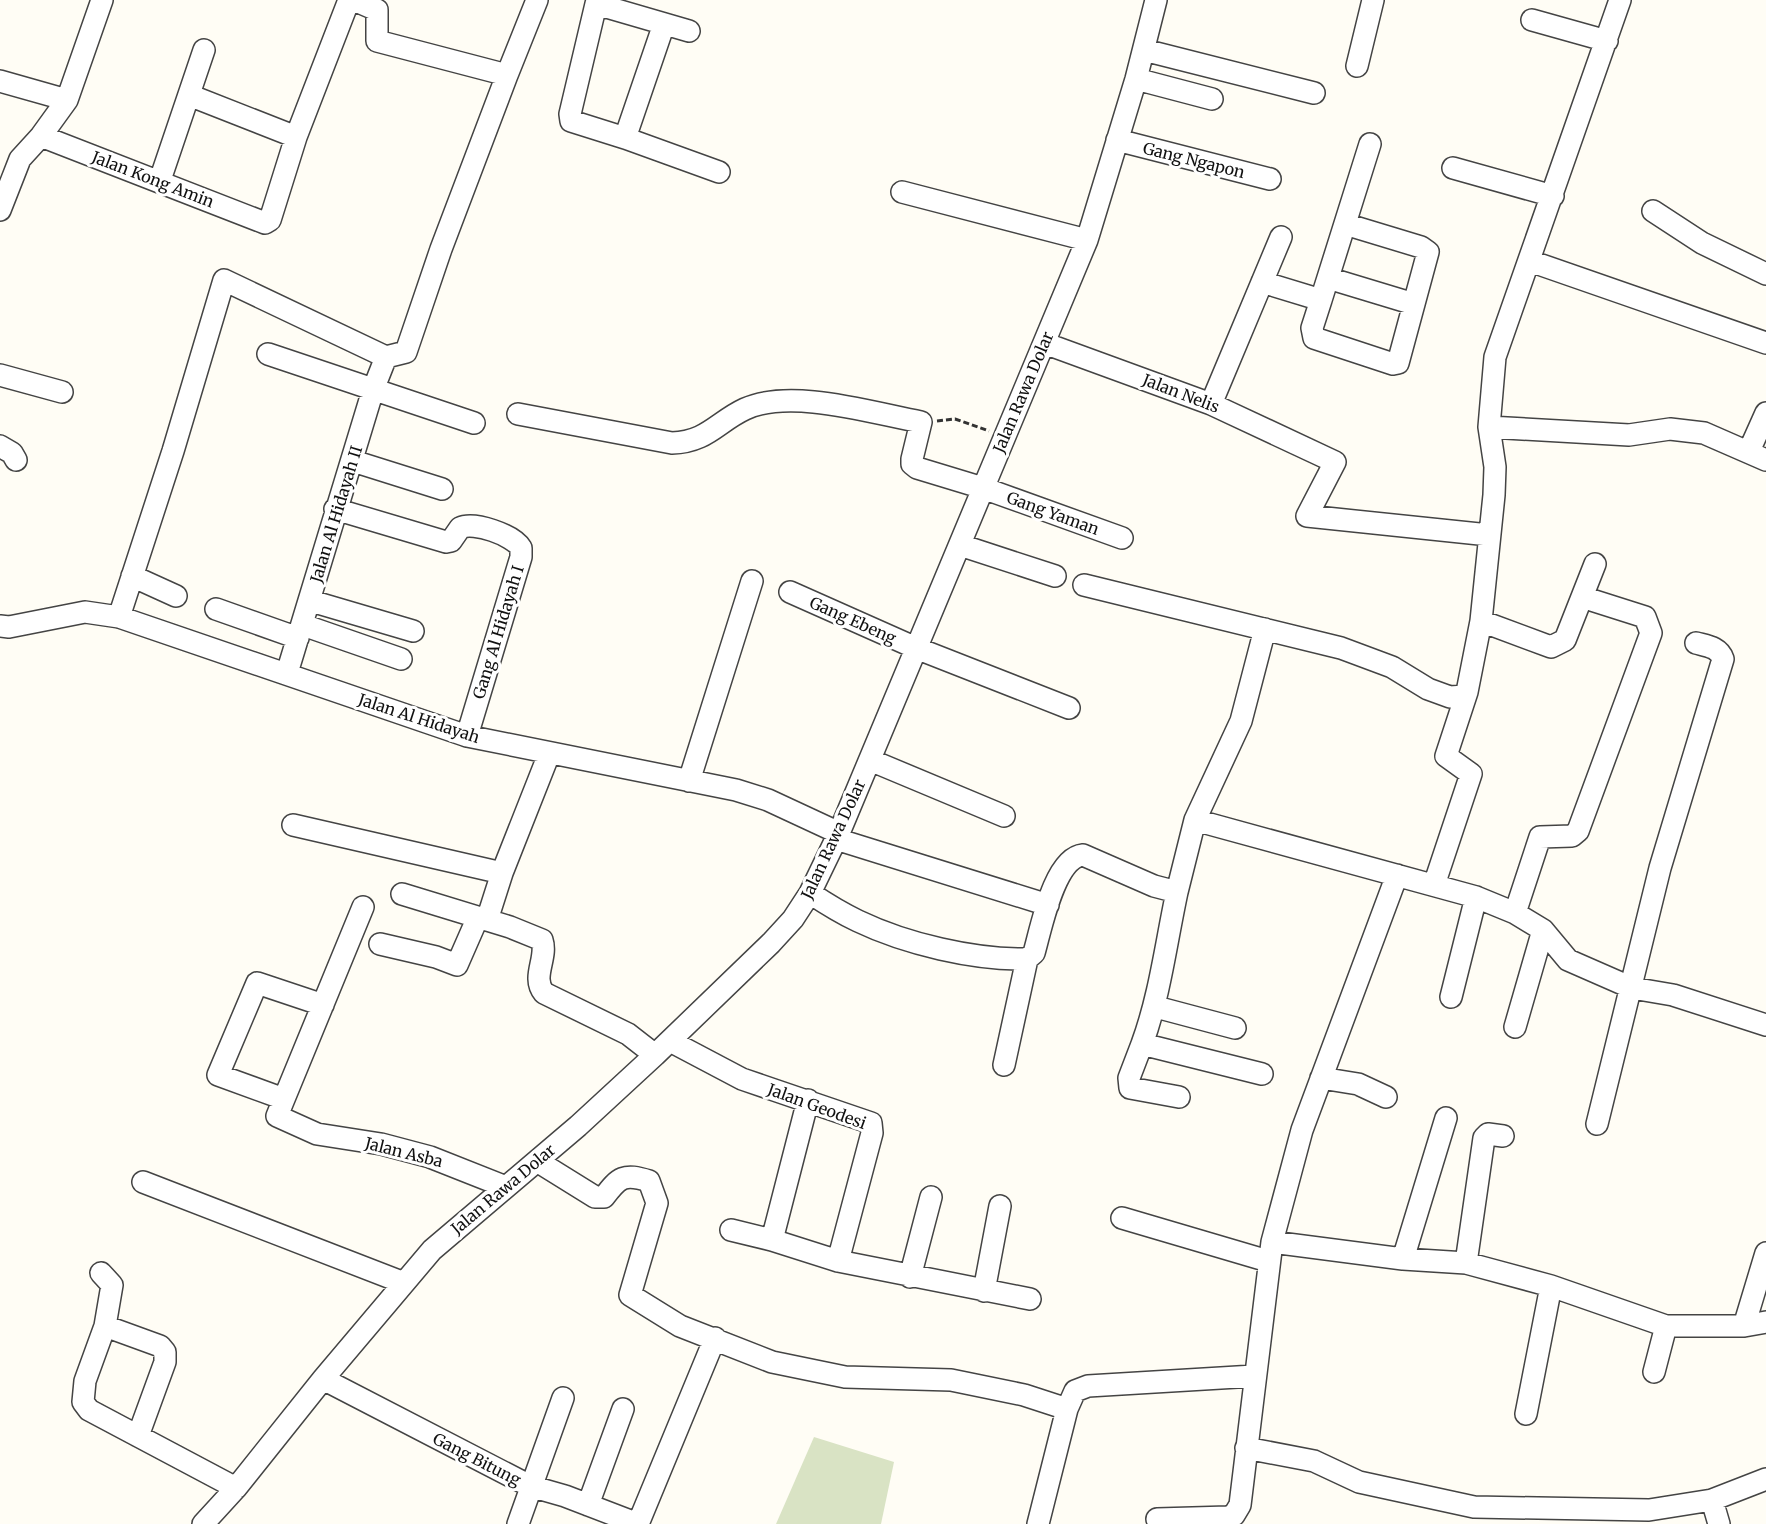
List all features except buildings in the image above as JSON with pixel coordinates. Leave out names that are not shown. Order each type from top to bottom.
[{"type":"street","points":[[0,210],[20,159],[41,136],[67,100],[102,0]]},
{"type":"street","points":[[189,95],[296,136],[349,0]]},
{"type":"street","points":[[354,0],[377,10],[377,41],[507,75]]},
{"type":"street","points":[[119,617],[182,421],[224,280],[386,357],[406,352],[441,249],[537,0]]},
{"type":"street","name":"Jalan Rawa Dolar","points":[[203,1524],[236,1488],[323,1379],[432,1250],[537,1161],[662,1048],[771,943],[793,919],[810,893],[838,836],[1087,240],[1136,79],[1156,0]]},
{"type":"street","points":[[1357,66],[1373,0]]},
{"type":"street","points":[[1434,885],[1471,774],[1446,756],[1465,696],[1481,621],[1495,466],[1489,427],[1495,357],[1620,0]]},
{"type":"street","points":[[689,31],[590,1],[570,114],[571,121],[719,172]]},
{"type":"street","points":[[1532,20],[1607,41]]},
{"type":"street","points":[[625,138],[664,24]]},
{"type":"street","points":[[160,180],[204,50]]},
{"type":"street","points":[[1144,50],[1314,93]]},
{"type":"street","points":[[1136,79],[1212,99]]},
{"type":"street","points":[[0,81],[67,100]]},
{"type":"street","name":"Jalan Kong Amin","points":[[41,136],[160,180],[265,223],[270,220],[296,136]]},
{"type":"street","name":"Gang Ngapon","points":[[1118,141],[1270,179]]},
{"type":"street","points":[[1345,224],[1421,247],[1428,252],[1398,363],[1393,364],[1314,338],[1312,328],[1370,144]]},
{"type":"street","points":[[1453,168],[1553,196]]},
{"type":"street","points":[[902,192],[1087,240]]},
{"type":"street","points":[[1653,211],[1702,243],[1766,274]]},
{"type":"street","points":[[1211,404],[1281,237]]},
{"type":"street","points":[[1530,261],[1766,343]]},
{"type":"street","points":[[1328,278],[1414,304]]},
{"type":"street","points":[[1262,282],[1322,300]]},
{"type":"street","name":"Jalan Nelis","points":[[1044,343],[1211,404],[1335,462],[1307,516],[1489,535]]},
{"type":"street","points":[[268,354],[474,423]]},
{"type":"street","name":"Jalan Al Hidayah II","points":[[287,673],[311,601],[335,509],[373,390],[386,357]]},
{"type":"street","points":[[0,375],[62,392]]},
{"type":"street","points":[[518,414],[672,442],[688,442],[703,437],[746,409],[799,399],[921,422]]},
{"type":"street","points":[[1489,427],[1629,435],[1670,429],[1704,433],[1758,455],[1766,413]]},
{"type":"street","name":"Gang Yaman","points":[[921,422],[912,464],[1122,538]]},
{"type":"street","points":[[0,446],[12,453],[16,460]]},
{"type":"street","points":[[352,461],[442,489]]},
{"type":"street","name":"Gang Al Hidayah I","points":[[335,509],[441,541],[451,541],[460,528],[468,525],[511,538],[521,548],[521,557],[467,736]]},
{"type":"street","points":[[960,545],[1055,576]]},
{"type":"street","points":[[1481,621],[1547,646],[1556,646],[1565,640],[1595,564]]},
{"type":"street","points":[[132,576],[176,596]]},
{"type":"street","points":[[688,781],[752,580]]},
{"type":"street","points":[[1084,585],[1341,648],[1392,667],[1428,690],[1450,697],[1465,696]]},
{"type":"street","name":"Gang Ebeng","points":[[790,592],[916,648],[1069,708]]},
{"type":"street","points":[[1515,913],[1539,837],[1572,836],[1578,831],[1651,633],[1645,617],[1582,597]]},
{"type":"street","points":[[311,601],[413,632]]},
{"type":"street","points":[[216,609],[401,659]]},
{"type":"street","name":"Jalan Al Hidayah","points":[[0,626],[9,627],[85,612],[119,617],[467,736],[688,781],[768,800],[838,836],[1048,905]]},
{"type":"street","points":[[1179,1097],[1130,1088],[1129,1078],[1156,1007],[1162,960],[1195,820],[1241,721],[1265,629]]},
{"type":"street","points":[[1596,1124],[1632,988],[1660,868],[1723,659],[1721,653],[1696,643]]},
{"type":"street","points":[[380,944],[436,957],[457,965],[483,918],[549,754]]},
{"type":"street","points":[[870,760],[1004,816]]},
{"type":"street","points":[[1195,820],[1476,897],[1515,913],[1544,930],[1568,960],[1632,988],[1673,995],[1766,1025]]},
{"type":"street","points":[[293,825],[502,873]]},
{"type":"street","points":[[1004,1065],[1027,959],[1034,952],[1048,905],[1067,862],[1078,855],[1083,855],[1154,886],[1177,892]]},
{"type":"street","points":[[1157,1519],[1234,1515],[1240,1505],[1270,1252],[1302,1130],[1397,875]]},
{"type":"street","points":[[810,893],[858,921],[913,941],[998,960],[1027,959]]},
{"type":"street","points":[[402,894],[483,918]]},
{"type":"street","points":[[1451,997],[1476,897]]},
{"type":"street","points":[[323,1005],[257,983],[218,1075],[284,1100],[323,1005],[363,907]]},
{"type":"street","name":"Jalan Geodesi","points":[[483,918],[542,940],[545,949],[538,979],[539,987],[544,993],[662,1048],[873,1125],[838,1261]]},
{"type":"street","points":[[1515,1027],[1544,930]]},
{"type":"street","points":[[1156,1007],[1235,1029]]},
{"type":"street","points":[[1142,1044],[1262,1074]]},
{"type":"street","points":[[1321,1078],[1358,1084],[1386,1096]]},
{"type":"street","name":"Jalan Asba","points":[[284,1100],[277,1116],[301,1126],[302,1129],[317,1134],[381,1144],[430,1157],[506,1186]]},
{"type":"street","points":[[772,1240],[808,1100]]},
{"type":"street","points":[[1403,1259],[1446,1118]]},
{"type":"street","points":[[1466,1263],[1484,1138],[1488,1134],[1503,1136]]},
{"type":"street","points":[[537,1161],[595,1197],[604,1197],[616,1181],[623,1177],[637,1177],[650,1181],[657,1203],[630,1295],[680,1326],[772,1362],[834,1375],[951,1380],[1024,1395],[1067,1409]]},
{"type":"street","points":[[143,1182],[404,1283]]},
{"type":"street","points":[[910,1277],[931,1197]]},
{"type":"street","points":[[984,1291],[1000,1206]]},
{"type":"street","points":[[1122,1218],[1270,1252],[1466,1263],[1551,1287],[1666,1326],[1744,1326],[1766,1322]]},
{"type":"street","points":[[731,1230],[772,1240],[838,1261],[1030,1299]]},
{"type":"street","points":[[1744,1326],[1766,1253]]},
{"type":"street","points":[[101,1272],[112,1285],[105,1326],[85,1382],[83,1402],[89,1410],[236,1488]]},
{"type":"street","points":[[1526,1414],[1551,1287]]},
{"type":"street","points":[[105,1326],[160,1346],[165,1352],[165,1362],[138,1436]]},
{"type":"street","points":[[1654,1372],[1666,1326]]},
{"type":"street","points":[[638,1524],[715,1338]]},
{"type":"street","points":[[1038,1524],[1067,1409],[1075,1391],[1088,1386],[1254,1376]]},
{"type":"street","name":"Gang Bitung","points":[[323,1379],[530,1486],[638,1524]]},
{"type":"street","points":[[518,1524],[563,1398]]},
{"type":"street","points":[[588,1505],[622,1409]]},
{"type":"street","points":[[1246,1448],[1314,1461],[1359,1482],[1473,1515],[1648,1510],[1712,1500],[1766,1479]]},
{"type":"street","points":[[1712,1500],[1719,1524]]},
{"type":"path","points":[[921,422],[955,419],[994,432]]},
{"type":"green space","points":[[814,1437],[894,1462],[881,1524],[776,1524]]}]
